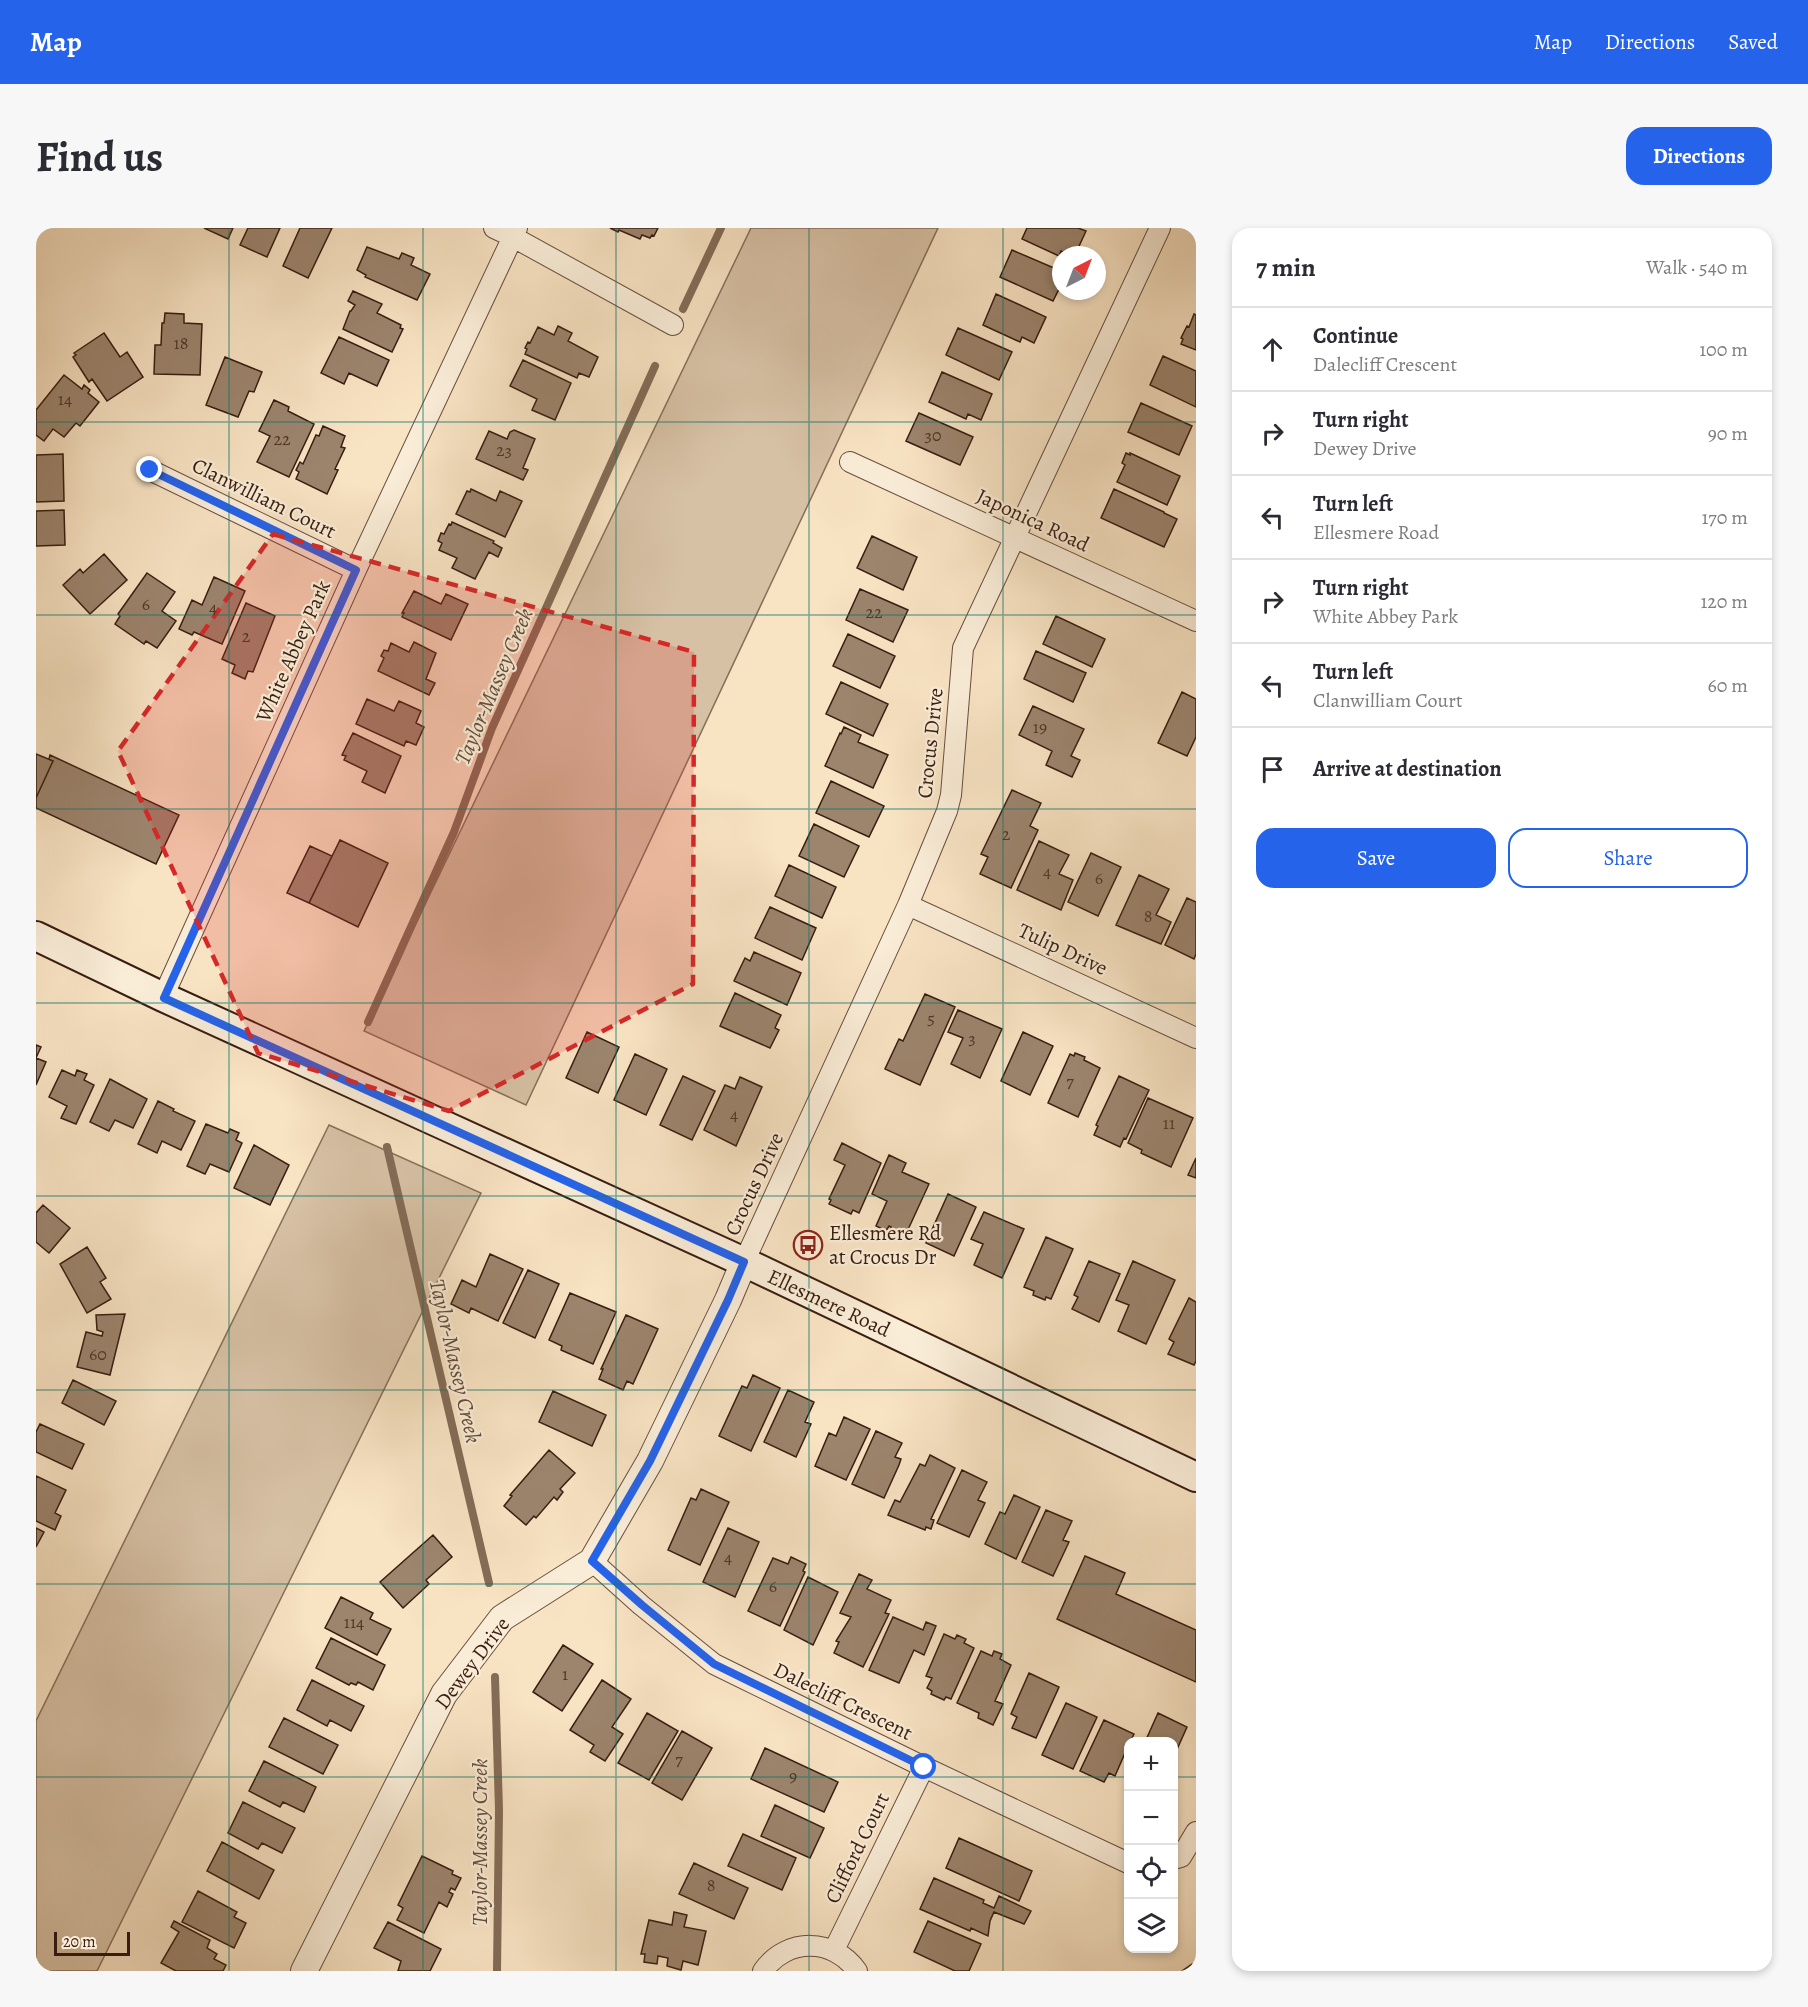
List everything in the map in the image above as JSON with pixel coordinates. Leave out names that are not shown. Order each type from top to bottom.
[{"type":"main road","name":"Ellesmere Road","points":[[36,936],[164,998],[744,1262],[1196,1477]]},
{"type":"street","points":[[495,228],[515,232],[673,325]]},
{"type":"street","name":"Crocus Drive","points":[[744,1262],[908,905],[947,811],[951,795],[963,648],[1160,228]]},
{"type":"street","name":"White Abbey Park","points":[[164,998],[356,570],[515,232]]},
{"type":"street","name":"Japonica Road","points":[[850,462],[1196,621]]},
{"type":"street","name":"Clanwilliam Court","points":[[150,470],[356,570]]},
{"type":"street","name":"Tulip Drive","points":[[908,905],[1196,1038]]},
{"type":"street","name":"Dewey Drive","points":[[304,1971],[444,1694],[502,1618],[592,1561],[650,1461],[744,1262]]},
{"type":"street","name":"Dalecliff Crescent","points":[[592,1561],[714,1664],[924,1767],[1124,1861]]},
{"type":"street","name":"Clifford Court","points":[[834,1950],[924,1767]]},
{"type":"street","points":[[1178,1858],[1181,1857],[1196,1832]]},
{"type":"street","points":[[763,1971],[783,1952],[800,1946],[817,1946],[834,1950],[850,1961],[857,1971]]},
{"type":"highlighted area","points":[[273,534],[694,652],[693,984],[449,1111],[258,1053],[118,751]]},
{"type":"shaded area","points":[[751,228],[938,228],[526,1105],[364,1031]]},
{"type":"shaded area","points":[[329,1125],[481,1193],[97,1971],[36,1971],[36,1721]]},
{"type":"building","points":[[204,228],[233,228],[228,239]]},
{"type":"building","points":[[248,228],[280,228],[267,257],[240,245]]},
{"type":"building","points":[[300,228],[332,228],[308,278],[283,266]]},
{"type":"building","points":[[610,228],[658,228],[654,236],[650,238],[642,235],[640,239]]},
{"type":"building","points":[[1027,228],[1078,228],[1086,231],[1079,246],[1052,246],[1052,253],[1022,239]]},
{"type":"building","points":[[367,247],[399,259],[402,253],[414,258],[411,265],[430,274],[417,300],[365,277],[366,275],[357,270]]},
{"type":"building","points":[[1012,250],[1052,267],[1054,300],[1053,301],[1000,277]]},
{"type":"building","points":[[353,291],[382,304],[377,313],[401,325],[400,328],[403,329],[392,352],[343,329],[355,305],[348,301]]},
{"type":"building","points":[[996,294],[1046,317],[1034,343],[1022,337],[1020,342],[983,325]]},
{"type":"building","points":[[165,313],[184,314],[184,323],[202,324],[200,375],[154,374],[155,345],[161,345]]},
{"type":"building","points":[[1194,314],[1196,315],[1196,350],[1181,344],[1183,339],[1181,338]]},
{"type":"building","points":[[558,326],[572,333],[568,341],[598,357],[589,377],[579,373],[577,378],[525,354],[527,349],[525,348],[538,327],[554,335]]},
{"type":"building","points":[[958,328],[1012,352],[999,380],[946,355]]},
{"type":"building","points":[[104,333],[120,357],[127,352],[143,377],[107,401],[92,379],[89,382],[73,357],[76,355],[74,353]]},
{"type":"building","points":[[339,337],[389,360],[377,386],[349,373],[344,384],[321,373]]},
{"type":"building","points":[[1163,356],[1196,371],[1196,407],[1150,385]]},
{"type":"building","points":[[225,357],[262,372],[254,392],[249,391],[238,417],[206,405]]},
{"type":"building","points":[[523,360],[571,383],[555,420],[532,410],[537,399],[510,386]]},
{"type":"building","points":[[942,372],[992,394],[981,420],[968,414],[966,419],[929,402]]},
{"type":"building","points":[[64,375],[82,389],[84,385],[90,390],[88,393],[99,402],[80,426],[76,423],[64,437],[53,429],[44,441],[36,435],[36,410]]},
{"type":"building","points":[[274,400],[289,407],[288,411],[314,424],[289,477],[257,462],[270,436],[259,431]]},
{"type":"building","points":[[1141,403],[1192,426],[1179,455],[1128,432]]},
{"type":"building","points":[[919,413],[973,437],[960,465],[906,441]]},
{"type":"building","points":[[323,426],[345,436],[341,447],[345,448],[327,494],[296,479],[299,472],[296,470],[300,462],[303,464],[316,435],[319,436]]},
{"type":"building","points":[[514,430],[535,439],[523,468],[528,470],[523,480],[476,459],[489,431],[507,439],[510,432]]},
{"type":"building","points":[[1126,453],[1180,476],[1167,505],[1117,482],[1125,465],[1122,463]]},
{"type":"building","points":[[63,454],[64,501],[36,502],[36,455]]},
{"type":"building","points":[[471,489],[496,501],[500,491],[522,501],[505,537],[456,514],[467,491],[470,492]]},
{"type":"building","points":[[1114,489],[1177,519],[1164,547],[1101,518]]},
{"type":"building","points":[[64,510],[65,545],[36,546],[36,511]]},
{"type":"building","points":[[452,522],[494,541],[493,543],[502,548],[498,557],[489,552],[475,579],[452,568],[457,558],[439,550],[442,543],[438,541],[441,533],[444,534]]},
{"type":"building","points":[[872,536],[917,557],[903,590],[857,568]]},
{"type":"building","points":[[104,554],[127,580],[90,614],[63,585],[80,569],[83,573]]},
{"type":"building","points":[[147,573],[175,592],[162,611],[176,621],[157,648],[146,641],[144,644],[115,624],[120,616],[118,614]]},
{"type":"building","points":[[214,577],[245,591],[222,644],[194,632],[192,635],[179,629],[192,600],[202,605]]},
{"type":"building","points":[[860,589],[908,610],[893,642],[846,620]]},
{"type":"building","points":[[414,591],[441,604],[446,594],[468,604],[451,640],[402,617]]},
{"type":"building","points":[[246,603],[275,616],[253,672],[248,671],[245,679],[232,673],[235,665],[222,659]]},
{"type":"building","points":[[1056,616],[1105,639],[1092,667],[1043,644]]},
{"type":"building","points":[[848,634],[895,656],[880,688],[833,666]]},
{"type":"building","points":[[414,642],[436,653],[426,679],[435,683],[429,695],[378,671],[384,658],[381,656],[384,650],[388,651],[391,643],[409,652]]},
{"type":"building","points":[[1036,651],[1086,673],[1073,702],[1024,679]]},
{"type":"building","points":[[841,682],[888,704],[873,736],[826,714]]},
{"type":"building","points":[[1182,692],[1196,699],[1196,737],[1187,756],[1158,743]]},
{"type":"building","points":[[367,699],[394,711],[399,701],[421,711],[416,723],[424,727],[416,745],[406,741],[404,746],[356,724]]},
{"type":"building","points":[[1033,706],[1084,729],[1071,756],[1080,760],[1072,777],[1046,765],[1052,751],[1019,735]]},
{"type":"building","points":[[844,727],[861,735],[858,742],[888,755],[873,788],[825,766]]},
{"type":"building","points":[[353,733],[401,756],[385,793],[362,782],[367,771],[344,760],[346,756],[342,755]]},
{"type":"building","points":[[36,754],[53,761],[36,798]]},
{"type":"building","points":[[50,755],[179,815],[156,864],[36,808],[36,798],[53,761],[49,759]]},
{"type":"building","points":[[831,781],[884,806],[869,837],[816,813]]},
{"type":"building","points":[[1012,790],[1041,803],[1030,826],[1038,830],[1011,888],[980,874],[988,857],[981,854]]},
{"type":"building","points":[[814,824],[859,846],[844,877],[799,856]]},
{"type":"building","points":[[340,840],[388,863],[358,927],[309,903]]},
{"type":"building","points":[[1039,841],[1069,855],[1059,874],[1073,880],[1061,910],[1017,890]]},
{"type":"building","points":[[310,846],[332,856],[309,903],[287,893]]},
{"type":"building","points":[[1091,853],[1121,867],[1098,916],[1068,902]]},
{"type":"building","points":[[789,865],[836,887],[822,918],[775,896]]},
{"type":"building","points":[[1139,875],[1169,889],[1156,915],[1171,922],[1161,944],[1116,925]]},
{"type":"building","points":[[1187,898],[1196,902],[1196,954],[1194,959],[1165,945]]},
{"type":"building","points":[[770,907],[816,928],[802,960],[755,938]]},
{"type":"building","points":[[754,952],[801,973],[787,1005],[734,981],[745,958],[750,961]]},
{"type":"building","points":[[735,993],[781,1015],[775,1028],[779,1030],[770,1048],[720,1026]]},
{"type":"building","points":[[925,994],[955,1007],[920,1085],[885,1069],[899,1039],[903,1041]]},
{"type":"building","points":[[958,1010],[1002,1029],[980,1078],[951,1064],[963,1038],[948,1032]]},
{"type":"building","points":[[587,1032],[619,1047],[598,1093],[566,1078]]},
{"type":"building","points":[[1023,1032],[1053,1046],[1030,1095],[1001,1081]]},
{"type":"building","points":[[36,1045],[41,1047],[36,1058]]},
{"type":"building","points":[[1075,1053],[1100,1068],[1078,1117],[1048,1103],[1070,1054],[1074,1056]]},
{"type":"building","points":[[635,1054],[667,1069],[646,1115],[614,1100]]},
{"type":"building","points":[[36,1058],[46,1062],[36,1085]]},
{"type":"building","points":[[62,1070],[75,1076],[77,1070],[87,1074],[84,1080],[94,1085],[76,1124],[61,1118],[67,1106],[49,1097]]},
{"type":"building","points":[[683,1076],[715,1091],[692,1140],[660,1125]]},
{"type":"building","points":[[1119,1076],[1149,1090],[1120,1147],[1094,1135],[1098,1126],[1096,1125]]},
{"type":"building","points":[[740,1077],[762,1087],[736,1146],[704,1130],[725,1085],[735,1089]]},
{"type":"building","points":[[110,1079],[147,1099],[133,1128],[115,1120],[109,1131],[90,1122]]},
{"type":"building","points":[[1148,1098],[1193,1118],[1171,1167],[1141,1153],[1142,1150],[1128,1143]]},
{"type":"building","points":[[158,1101],[195,1121],[181,1150],[162,1141],[157,1153],[138,1144]]},
{"type":"building","points":[[206,1124],[228,1133],[230,1129],[239,1133],[236,1140],[242,1143],[229,1172],[210,1164],[205,1174],[187,1166]]},
{"type":"building","points":[[842,1143],[881,1163],[859,1213],[853,1210],[851,1214],[829,1204],[831,1200],[829,1199],[845,1165],[834,1160]]},
{"type":"building","points":[[254,1145],[289,1165],[270,1205],[234,1188]]},
{"type":"building","points":[[889,1155],[906,1163],[902,1172],[929,1184],[906,1234],[890,1230],[889,1226],[886,1231],[876,1226],[887,1201],[872,1194]]},
{"type":"building","points":[[1196,1158],[1196,1178],[1188,1175]]},
{"type":"building","points":[[948,1194],[976,1207],[954,1256],[926,1243]]},
{"type":"building","points":[[43,1205],[70,1228],[49,1253],[36,1242],[36,1213]]},
{"type":"building","points":[[984,1212],[1024,1229],[1002,1278],[974,1265],[983,1244],[971,1239]]},
{"type":"building","points":[[1046,1237],[1073,1249],[1051,1299],[1046,1297],[1045,1300],[1033,1295],[1034,1291],[1024,1287]]},
{"type":"building","points":[[87,1247],[106,1278],[100,1282],[111,1299],[87,1313],[60,1264]]},
{"type":"building","points":[[490,1254],[523,1269],[498,1321],[471,1308],[469,1313],[451,1304],[462,1280],[476,1287]]},
{"type":"building","points":[[1089,1261],[1120,1274],[1099,1322],[1072,1309],[1078,1297],[1074,1295]]},
{"type":"building","points":[[1133,1261],[1175,1280],[1146,1344],[1118,1331],[1129,1305],[1116,1300]]},
{"type":"building","points":[[528,1270],[559,1284],[535,1338],[503,1323]]},
{"type":"building","points":[[570,1293],[616,1312],[593,1364],[561,1350],[562,1346],[549,1340]]},
{"type":"building","points":[[1189,1298],[1196,1302],[1196,1361],[1194,1365],[1168,1354],[1174,1342],[1169,1339]]},
{"type":"building","points":[[125,1314],[110,1375],[77,1367],[86,1332],[102,1336],[103,1332],[97,1330],[96,1315]]},
{"type":"building","points":[[626,1315],[658,1329],[633,1384],[627,1381],[623,1390],[599,1379],[603,1369],[601,1369]]},
{"type":"building","points":[[753,1375],[780,1388],[751,1451],[719,1436],[742,1386],[747,1388]]},
{"type":"building","points":[[73,1380],[116,1401],[104,1425],[62,1403]]},
{"type":"building","points":[[788,1390],[814,1402],[805,1422],[811,1424],[796,1457],[764,1442]]},
{"type":"building","points":[[553,1391],[606,1415],[592,1446],[539,1422]]},
{"type":"building","points":[[844,1417],[870,1429],[846,1480],[815,1466],[829,1433],[836,1436]]},
{"type":"building","points":[[40,1424],[84,1444],[72,1469],[36,1452],[36,1432]]},
{"type":"building","points":[[876,1431],[902,1443],[895,1457],[901,1459],[884,1498],[852,1484]]},
{"type":"building","points":[[549,1450],[575,1473],[560,1489],[563,1492],[557,1500],[554,1497],[536,1518],[534,1516],[526,1525],[504,1506],[512,1496],[510,1495]]},
{"type":"building","points":[[930,1455],[955,1468],[931,1519],[934,1520],[931,1529],[926,1527],[925,1530],[888,1515],[895,1500],[900,1502],[920,1464],[925,1466]]},
{"type":"building","points":[[962,1470],[987,1482],[978,1500],[985,1503],[969,1537],[937,1523]]},
{"type":"building","points":[[36,1476],[66,1490],[55,1513],[61,1516],[55,1530],[36,1521]]},
{"type":"building","points":[[701,1489],[729,1502],[700,1565],[668,1550],[691,1498],[696,1500]]},
{"type":"building","points":[[1014,1495],[1040,1507],[1016,1559],[985,1544],[1000,1512],[1005,1514]]},
{"type":"building","points":[[1046,1510],[1072,1521],[1063,1540],[1069,1542],[1053,1576],[1022,1562]]},
{"type":"building","points":[[36,1528],[44,1532],[36,1547]]},
{"type":"building","points":[[728,1528],[759,1542],[735,1597],[703,1582]]},
{"type":"building","points":[[433,1535],[452,1557],[426,1580],[429,1584],[403,1608],[380,1582]]},
{"type":"building","points":[[1085,1556],[1125,1573],[1116,1594],[1196,1630],[1196,1682],[1057,1619]]},
{"type":"building","points":[[791,1557],[806,1564],[803,1571],[805,1572],[780,1626],[748,1611],[773,1558],[788,1564]]},
{"type":"building","points":[[859,1574],[872,1580],[867,1589],[891,1600],[885,1613],[889,1614],[863,1667],[834,1653],[839,1642],[836,1641],[851,1617],[840,1613]]},
{"type":"building","points":[[808,1577],[838,1592],[813,1645],[784,1630]]},
{"type":"building","points":[[341,1597],[373,1613],[370,1619],[391,1629],[377,1655],[325,1628]]},
{"type":"building","points":[[893,1617],[923,1630],[926,1622],[936,1626],[924,1655],[914,1650],[899,1683],[869,1670]]},
{"type":"building","points":[[944,1634],[955,1639],[957,1635],[966,1639],[964,1643],[974,1648],[951,1699],[946,1697],[944,1700],[931,1694],[932,1691],[927,1688],[932,1678],[926,1676]]},
{"type":"building","points":[[331,1638],[385,1665],[373,1690],[358,1682],[356,1685],[351,1683],[349,1685],[316,1668]]},
{"type":"building","points":[[563,1645],[593,1664],[562,1711],[533,1692]]},
{"type":"building","points":[[981,1651],[992,1656],[994,1651],[1002,1654],[1000,1659],[1011,1665],[995,1701],[1003,1704],[993,1725],[978,1718],[979,1713],[957,1703]]},
{"type":"building","points":[[1029,1673],[1059,1687],[1036,1738],[1012,1728],[1017,1717],[1011,1714]]},
{"type":"building","points":[[312,1680],[364,1706],[351,1731],[330,1720],[327,1726],[297,1710]]},
{"type":"building","points":[[602,1680],[631,1699],[612,1727],[623,1734],[605,1761],[590,1752],[594,1745],[570,1730]]},
{"type":"building","points":[[1066,1703],[1097,1717],[1073,1769],[1042,1755]]},
{"type":"building","points":[[647,1713],[678,1731],[649,1780],[618,1763]]},
{"type":"building","points":[[1158,1713],[1187,1727],[1178,1747],[1178,1737],[1147,1737]]},
{"type":"building","points":[[284,1718],[338,1745],[323,1774],[269,1747]]},
{"type":"building","points":[[1104,1720],[1134,1734],[1132,1737],[1124,1737],[1124,1755],[1115,1776],[1109,1773],[1104,1782],[1080,1771]]},
{"type":"building","points":[[682,1731],[712,1748],[682,1800],[652,1783]]},
{"type":"building","points":[[765,1748],[838,1782],[824,1812],[751,1779]]},
{"type":"building","points":[[264,1761],[316,1787],[304,1812],[283,1802],[280,1807],[249,1791]]},
{"type":"building","points":[[243,1802],[295,1828],[282,1853],[262,1843],[258,1849],[228,1833]]},
{"type":"building","points":[[775,1805],[824,1828],[810,1858],[761,1836]]},
{"type":"building","points":[[743,1834],[796,1858],[782,1890],[728,1866]]},
{"type":"building","points":[[959,1838],[1032,1871],[1019,1901],[946,1868]]},
{"type":"building","points":[[222,1842],[274,1870],[259,1899],[207,1871]]},
{"type":"building","points":[[422,1856],[453,1871],[452,1874],[461,1878],[455,1890],[451,1888],[449,1892],[453,1894],[447,1907],[439,1902],[424,1933],[397,1920],[403,1908],[398,1905]]},
{"type":"building","points":[[694,1863],[748,1888],[734,1919],[679,1894]]},
{"type":"building","points":[[934,1878],[984,1900],[983,1903],[994,1908],[999,1896],[1031,1911],[1024,1924],[994,1912],[988,1936],[971,1928],[970,1931],[920,1909]]},
{"type":"building","points":[[198,1891],[237,1912],[234,1917],[246,1923],[234,1948],[182,1922]]},
{"type":"building","points":[[674,1912],[687,1915],[684,1927],[706,1931],[698,1965],[683,1961],[681,1970],[667,1966],[668,1958],[658,1956],[657,1964],[644,1962],[645,1954],[641,1954],[649,1920],[672,1925]]},
{"type":"building","points":[[174,1921],[210,1940],[207,1948],[217,1954],[214,1959],[226,1965],[223,1971],[176,1971],[161,1963],[179,1932],[171,1927]]},
{"type":"building","points":[[928,1921],[981,1944],[969,1971],[955,1971],[914,1952]]},
{"type":"building","points":[[388,1922],[441,1949],[430,1971],[398,1971],[401,1961],[374,1948]]},
{"type":"building","points":[[1192,1964],[1196,1971],[1182,1971]]},
{"type":"waterway","name":"Taylor-Massey Creek","points":[[683,309],[721,228]]},
{"type":"waterway","name":"Taylor-Massey Creek","points":[[368,1022],[454,832],[492,728],[655,366]]},
{"type":"waterway","name":"Taylor-Massey Creek","points":[[387,1147],[489,1583]]},
{"type":"waterway","name":"Taylor-Massey Creek","points":[[495,1677],[499,1810],[497,1971]]},
{"type":"place","name":"Ellesmere Rd at Crocus Dr","points":[[808,1245]]},
{"type":"route","points":[[150,470],[356,570],[164,998],[744,1262],[650,1461],[592,1561],[714,1664],[924,1767]]}]
